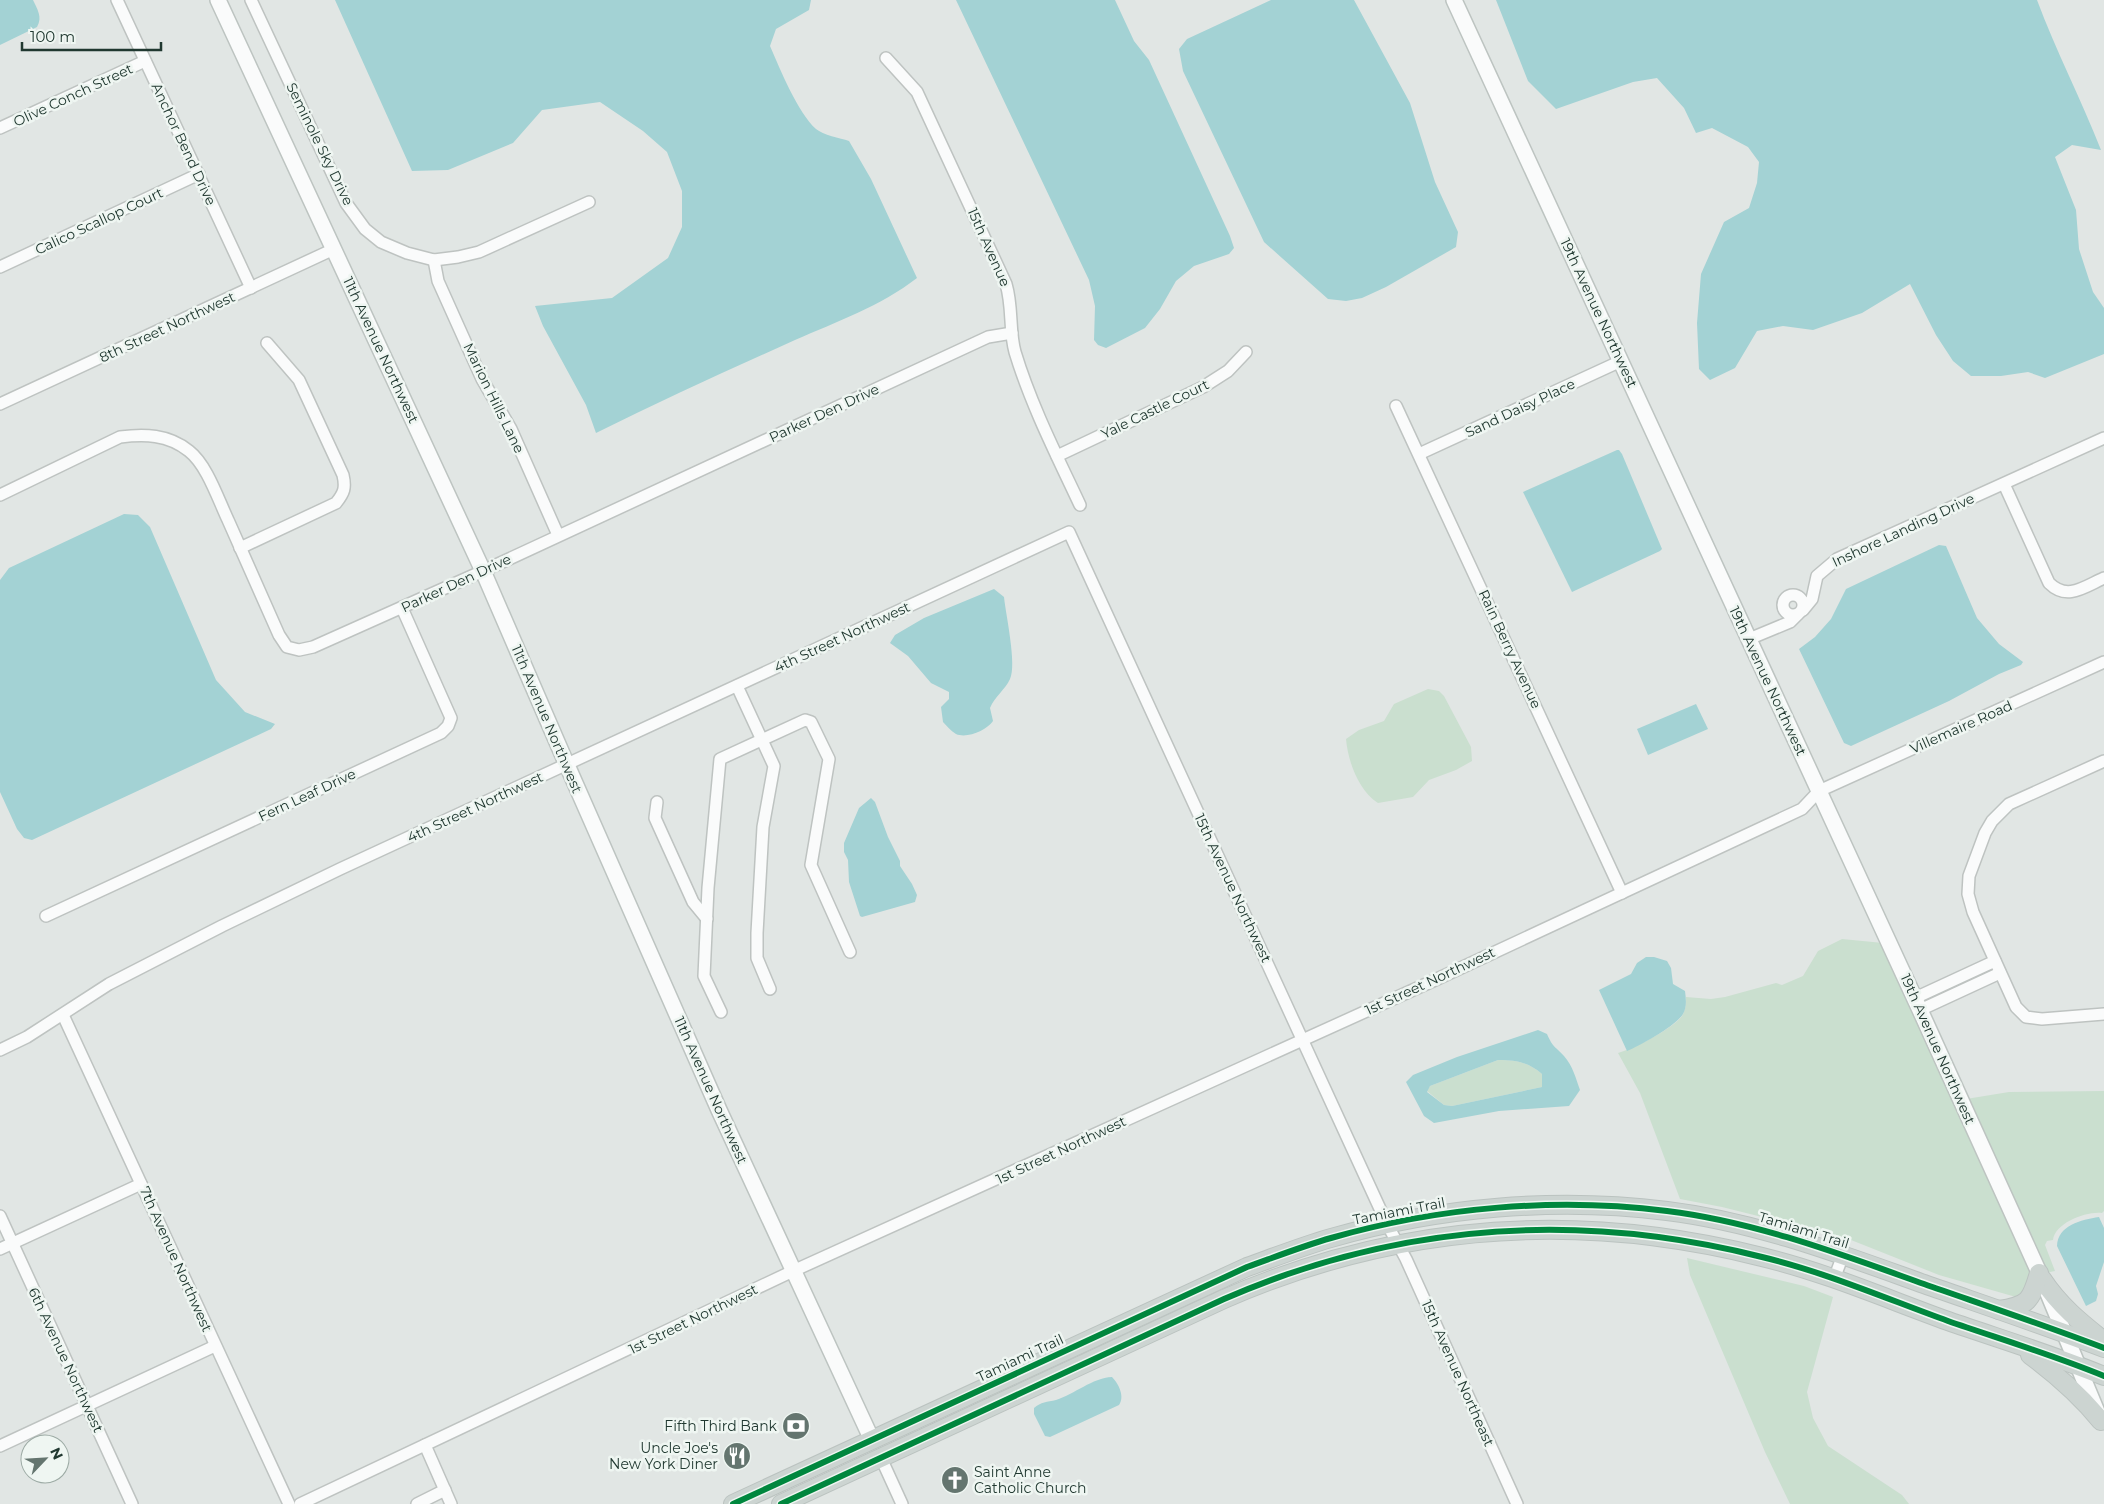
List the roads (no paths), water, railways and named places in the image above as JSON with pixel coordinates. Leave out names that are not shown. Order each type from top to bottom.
[{"type":"main road","name":"Tamiami Trail","points":[[734,1504],[1247,1267],[1332,1237],[1387,1224],[1467,1211],[1512,1206],[1571,1205],[1621,1207],[1676,1212],[1752,1227],[1843,1255],[2104,1348]]},
{"type":"main road","points":[[781,1504],[1189,1315],[1271,1279],[1312,1265],[1397,1244],[1463,1233],[1543,1229],[1620,1232],[1688,1240],[1765,1257],[1834,1279],[2104,1376]]},
{"type":"main road","points":[[1998,1310],[2015,1308],[2024,1304],[2030,1299],[2041,1276]]},
{"type":"main road","points":[[2041,1276],[2055,1298],[2072,1315],[2104,1341]]},
{"type":"main road","points":[[1182,1296],[1189,1315]]},
{"type":"main road","points":[[2020,1347],[2063,1379],[2082,1398],[2102,1425]]},
{"type":"main road","points":[[1070,1348],[1079,1366]]},
{"type":"main road","points":[[881,1458],[881,1453],[888,1443],[911,1432],[918,1419]]},
{"type":"main road","points":[[859,1468],[863,1457],[871,1450],[872,1440]]},
{"type":"street","name":"Anchor Bend Drive","points":[[117,0],[251,288]]},
{"type":"street","name":"11th Avenue Northwest","points":[[218,0],[483,571],[719,1110],[872,1440]]},
{"type":"street","name":"Seminole Sky Drive","points":[[251,0],[346,203],[366,229],[381,242],[407,253],[434,260],[458,257],[479,252],[589,202]]},
{"type":"street","name":"19th Avenue Northwest","points":[[1454,0],[2041,1276],[2066,1333],[2102,1425]]},
{"type":"street","name":"15th Avenue","points":[[886,58],[918,92],[1006,284],[1011,301],[1012,332],[1015,350],[1057,456],[1080,505]]},
{"type":"street","name":"Olive Conch Street","points":[[0,128],[145,61]]},
{"type":"street","name":"Calico Scallop Court","points":[[0,267],[199,174]]},
{"type":"street","name":"8th Street Northwest","points":[[0,404],[334,249]]},
{"type":"street","name":"Marion Hills Lane","points":[[434,260],[438,281],[482,379],[510,429],[558,536]]},
{"type":"street","name":"Parker Den Drive","points":[[0,495],[120,438],[140,434],[160,436],[188,450],[199,461],[280,636],[287,646],[299,650],[313,647],[402,608],[988,337],[1012,332]]},
{"type":"street","points":[[240,548],[336,503],[344,494],[343,475],[299,380],[267,343]]},
{"type":"street","name":"Yale Castle Court","points":[[1057,456],[1203,387],[1228,371],[1246,352]]},
{"type":"street","name":"Sand Daisy Place","points":[[1419,454],[1621,362]]},
{"type":"street","name":"Rain Berry Avenue","points":[[1396,406],[1622,893]]},
{"type":"street","name":"Inshore Landing Drive","points":[[1800,612],[1812,599],[1817,576],[1837,559],[2104,438]]},
{"type":"street","points":[[2004,484],[2049,583],[2056,590],[2065,593],[2074,591],[2104,578]]},
{"type":"street","name":"4th Street Northwest","points":[[0,1050],[63,1015],[109,984],[222,926],[340,869],[1068,532]]},
{"type":"street","name":"15th Avenue Northwest","points":[[1068,532],[1397,1244]]},
{"type":"street","points":[[1797,595],[1814,587]]},
{"type":"street","points":[[1748,639],[1790,622],[1800,612],[1802,599],[1797,595],[1791,594],[1785,598],[1784,610],[1778,626]]},
{"type":"street","name":"Fern Leaf Drive","points":[[46,916],[442,733],[448,726],[450,718],[402,608]]},
{"type":"street","points":[[1784,610],[1789,614],[1800,612]]},
{"type":"street","name":"Villemaire Road","points":[[1819,791],[2104,662]]},
{"type":"street","points":[[737,686],[774,766],[762,842],[757,958],[770,989]]},
{"type":"street","points":[[721,1012],[704,976],[720,759],[805,720],[811,722],[829,759],[811,865],[850,952]]},
{"type":"street","points":[[2104,760],[2009,804],[1992,821],[1985,833],[1969,876],[1968,894],[1973,912],[2016,1007],[2026,1017],[2042,1019],[2104,1014]]},
{"type":"street","name":"1st Street Northwest","points":[[300,1504],[793,1271],[1802,809],[1819,791]]},
{"type":"street","points":[[657,802],[655,818],[693,902],[707,919]]},
{"type":"street","points":[[1917,1004],[1950,982],[1995,961]]},
{"type":"street","points":[[1917,1004],[1956,993],[2000,973]]},
{"type":"street","points":[[1950,982],[1956,993]]},
{"type":"street","name":"7th Avenue Northwest","points":[[63,1015],[289,1504]]},
{"type":"street","points":[[0,1249],[141,1184]]},
{"type":"street","name":"6th Avenue Northwest","points":[[0,1216],[132,1504]]},
{"type":"street","name":"15th Avenue Northeast","points":[[1397,1244],[1406,1259],[1517,1504]]},
{"type":"street","points":[[1834,1279],[1843,1255]]},
{"type":"street","points":[[0,1446],[215,1346]]},
{"type":"street","points":[[425,1445],[451,1504]]},
{"type":"street","points":[[881,1458],[902,1504]]},
{"type":"street","points":[[417,1504],[445,1490]]},
{"type":"water","points":[[0,0],[33,0],[39,16],[37,27],[0,45]]},
{"type":"water","points":[[335,0],[811,0],[809,10],[776,29],[770,46],[790,90],[809,122],[823,133],[849,141],[871,179],[917,278],[889,297],[858,313],[720,374],[596,433],[586,405],[543,326],[535,306],[612,298],[668,258],[682,227],[682,191],[667,152],[643,131],[600,102],[542,110],[513,143],[448,170],[412,171]]},
{"type":"water","points":[[956,0],[1115,0],[1134,41],[1149,60],[1230,236],[1234,248],[1229,254],[1194,266],[1176,281],[1160,309],[1145,328],[1106,348],[1098,345],[1094,340],[1095,306],[1089,280]]},
{"type":"water","points":[[1271,0],[1354,0],[1410,103],[1435,182],[1458,232],[1456,247],[1386,287],[1362,298],[1346,301],[1328,299],[1264,242],[1183,71],[1179,49],[1187,39]]},
{"type":"water","points":[[1496,0],[2037,0],[2101,150],[2072,145],[2055,157],[2076,210],[2079,249],[2093,292],[2104,308],[2104,354],[2045,378],[2028,372],[2001,376],[1971,376],[1953,361],[1936,335],[1910,284],[1862,313],[1813,330],[1783,326],[1757,331],[1735,368],[1710,380],[1699,369],[1697,323],[1701,274],[1724,222],[1749,208],[1757,183],[1759,162],[1748,147],[1712,128],[1696,133],[1684,108],[1657,78],[1633,82],[1556,109],[1528,81]]},
{"type":"water","points":[[1617,450],[1622,454],[1662,549],[1572,592],[1523,492]]},
{"type":"water","points":[[124,514],[138,515],[150,527],[216,680],[245,712],[275,724],[271,729],[32,840],[24,838],[17,829],[0,792],[0,580],[9,568]]},
{"type":"water","points":[[1939,545],[1946,546],[1977,618],[1999,644],[2023,662],[2021,665],[1999,674],[1949,701],[1851,746],[1844,743],[1799,649],[1815,637],[1831,619],[1846,589]]},
{"type":"water","points":[[994,589],[1004,597],[1012,652],[1012,672],[1008,683],[990,708],[993,721],[986,728],[976,733],[956,734],[943,722],[941,707],[949,699],[949,692],[931,683],[908,656],[890,643],[895,635],[924,618]]},
{"type":"water","points":[[1696,704],[1708,729],[1648,755],[1637,729]]},
{"type":"water","points":[[871,798],[875,802],[888,837],[900,861],[900,866],[917,895],[915,902],[862,917],[860,916],[849,882],[848,860],[844,852],[844,843],[859,808]]},
{"type":"water","points":[[1646,957],[1667,961],[1671,968],[1673,984],[1685,991],[1685,1009],[1679,1019],[1665,1030],[1627,1051],[1599,990],[1631,974],[1637,963]]},
{"type":"water","points":[[1538,1030],[1547,1034],[1570,1064],[1580,1090],[1569,1106],[1499,1111],[1434,1123],[1424,1116],[1406,1082],[1413,1075],[1457,1057]],"holes":[[[1498,1060],[1522,1062],[1537,1070],[1542,1074],[1542,1087],[1452,1106],[1444,1105],[1427,1092],[1430,1086]]]},
{"type":"water","points":[[2099,1217],[2104,1228],[2104,1262],[2096,1286],[2098,1294],[2096,1301],[2086,1306],[2057,1246],[2058,1239],[2066,1228],[2078,1222]]},
{"type":"water","points":[[1112,1377],[1120,1391],[1121,1402],[1119,1405],[1050,1437],[1045,1436],[1034,1414],[1034,1408],[1042,1403],[1063,1397],[1097,1380]]},
{"type":"place","name":"Fifth Third Bank","points":[[796,1426]]},
{"type":"place","name":"Uncle Joe's New York Diner","points":[[737,1456]]},
{"type":"place","name":"Saint Anne Catholic Church","points":[[955,1480]]}]
